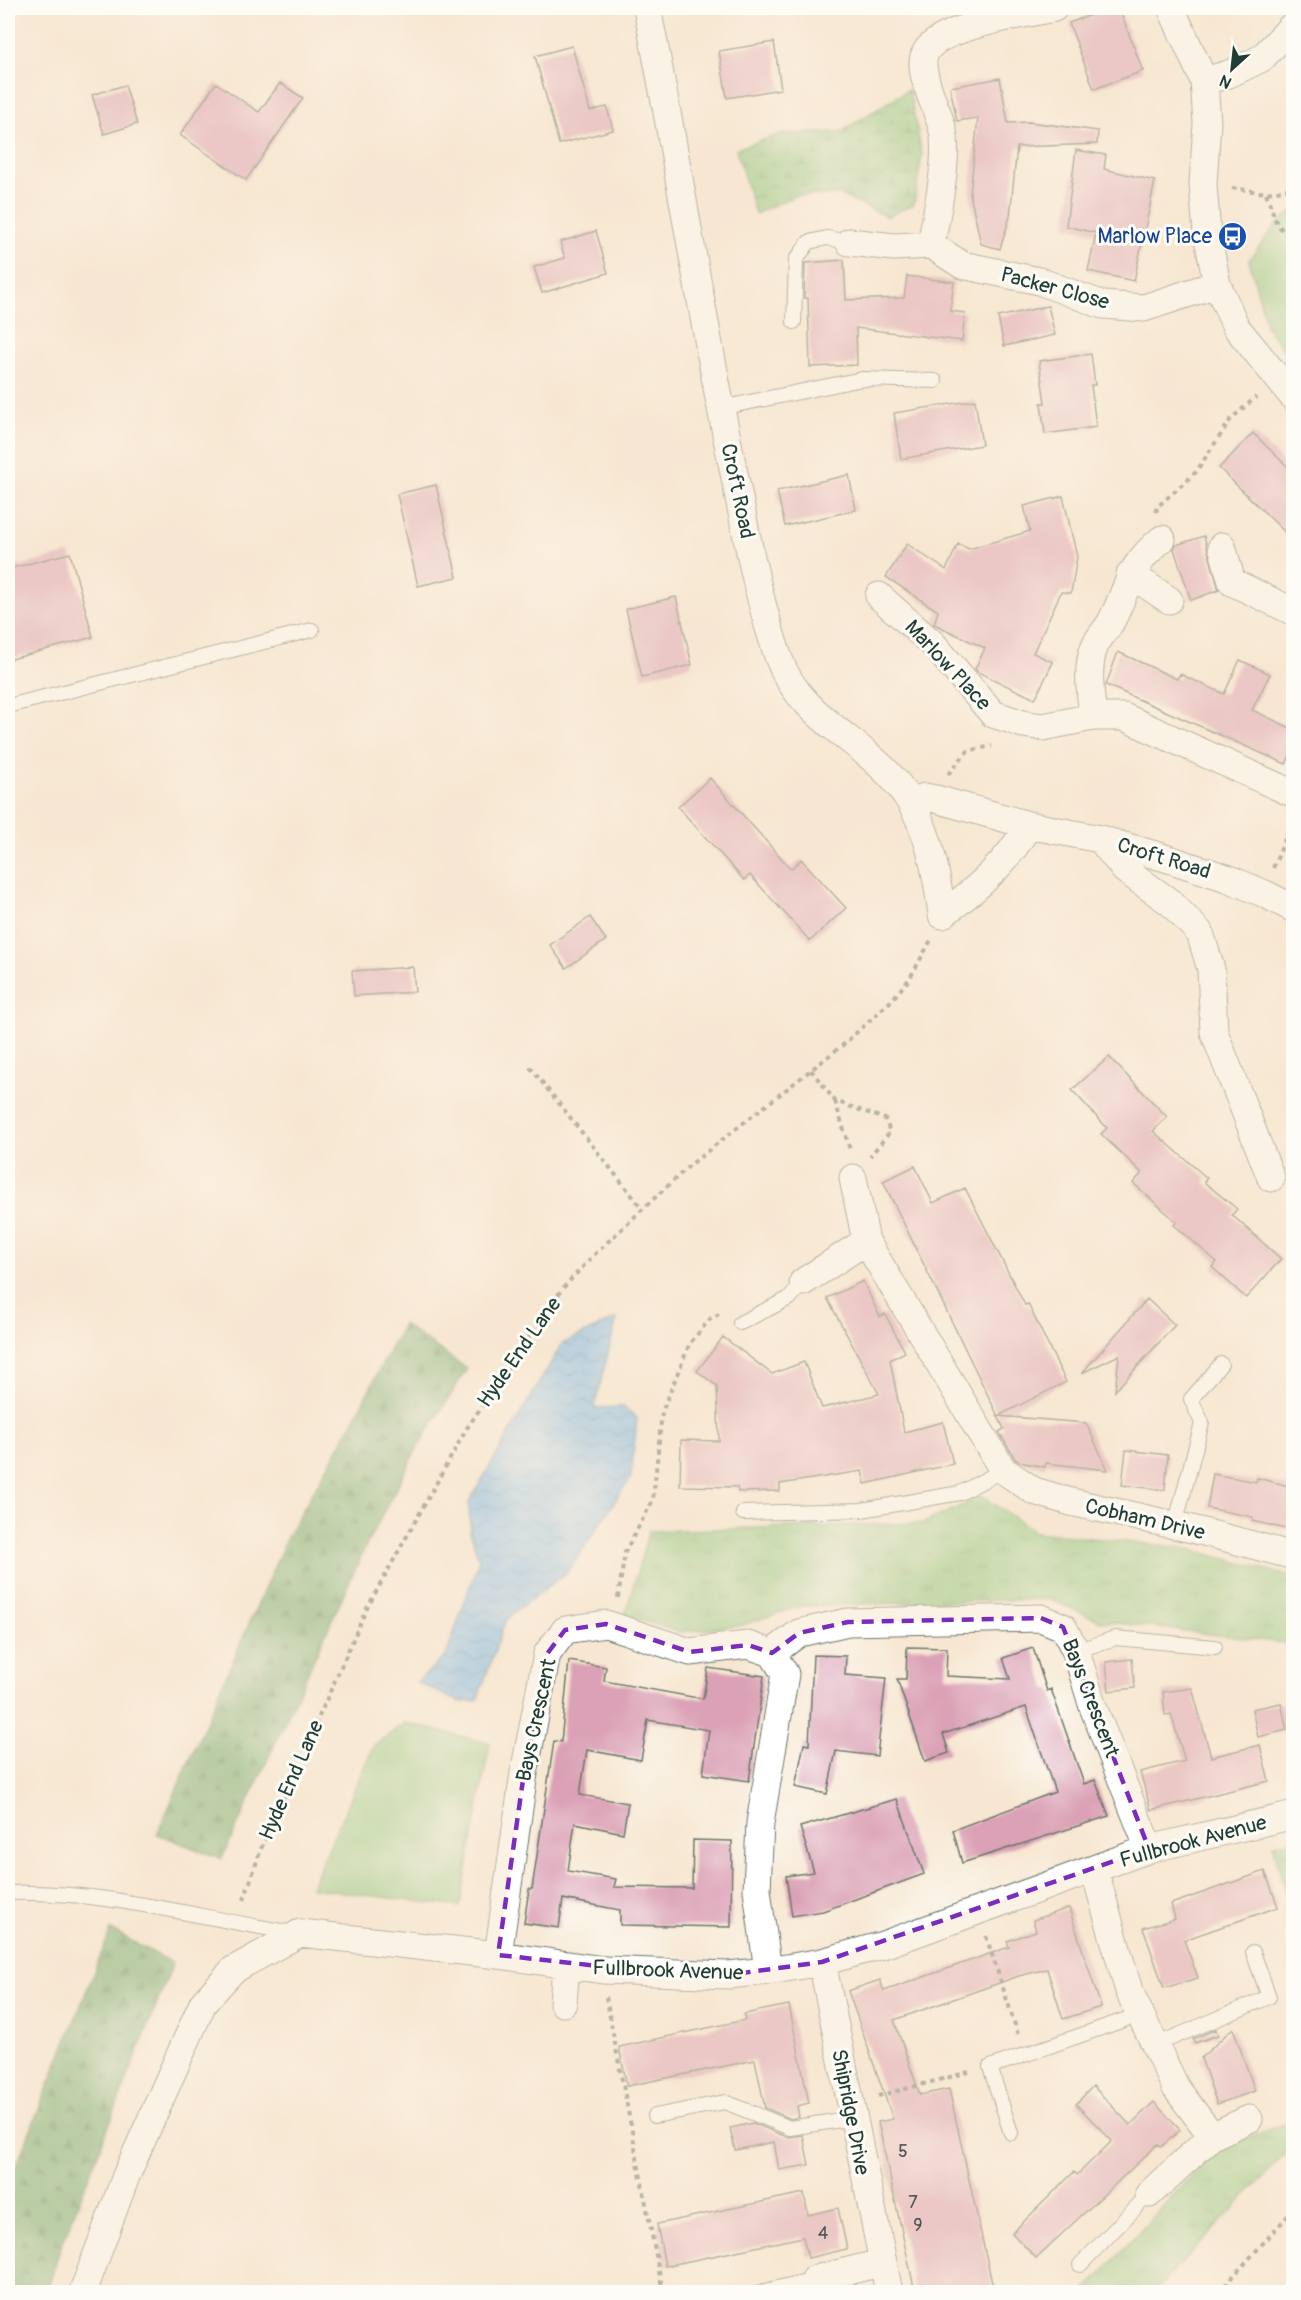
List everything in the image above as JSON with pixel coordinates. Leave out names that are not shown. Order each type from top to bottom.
[{"type":"street","name":"Croft Road","points":[[647,8],[721,408],[762,607],[786,677],[804,701],[830,727],[923,800],[1028,825],[1100,839],[1227,878],[1293,909]]},
{"type":"street","points":[[849,242],[894,247],[931,245],[942,171],[944,133],[925,73],[924,56],[934,42],[957,30],[971,17],[1054,8]]},
{"type":"street","points":[[1171,8],[1204,81],[1206,123],[1203,184],[1206,233],[1217,284],[1236,327],[1286,388]]},
{"type":"street","points":[[1204,81],[1229,74],[1262,58],[1293,24]]},
{"type":"street","name":"Packer Close","points":[[931,245],[962,265],[1039,281],[1102,304],[1144,308],[1217,284]]},
{"type":"street","points":[[1093,717],[1089,673],[1094,647],[1111,621],[1130,574],[1142,555],[1162,539]]},
{"type":"street","points":[[1222,546],[1232,582],[1293,612]]},
{"type":"street","points":[[1130,574],[1169,600]]},
{"type":"street","name":"Marlow Place","points":[[879,596],[933,644],[993,714],[1023,724],[1043,727],[1093,717],[1124,717],[1293,794]]},
{"type":"street","points":[[923,800],[935,860],[942,915]]},
{"type":"street","points":[[942,915],[1002,861],[1022,837],[1028,825]]},
{"type":"street","points":[[1100,839],[1125,870],[1171,903],[1200,933],[1211,969],[1214,1032],[1272,1178]]},
{"type":"street","name":"Cobham Drive","points":[[852,1166],[866,1241],[1003,1470],[1034,1491],[1293,1556]]},
{"type":"street","points":[[803,1282],[866,1241]]},
{"type":"street","name":"Bays Crescent","points":[[498,1955],[524,1773],[547,1654],[565,1630],[606,1624],[690,1652],[748,1645],[772,1653],[799,1633],[848,1622],[1041,1618],[1063,1627],[1076,1651],[1093,1707],[1149,1849]]},
{"type":"street","points":[[768,1971],[757,1890],[760,1823],[785,1674],[772,1653]]},
{"type":"street","name":"Fullbrook Avenue","points":[[300,1933],[498,1955],[603,1970],[728,1975],[768,1971],[822,1962],[883,1945],[1149,1849],[1293,1815]]},
{"type":"street","name":"Fullbrook Avenue","points":[[1094,1869],[1129,1991],[1176,2088],[1212,2136]]},
{"type":"street","points":[[83,2292],[126,2176],[203,2003],[233,1970],[300,1933]]},
{"type":"street","name":"Shipridge Drive","points":[[822,1962],[881,2263],[889,2292]]},
{"type":"street","points":[[563,2003],[566,1965]]},
{"type":"street","points":[[1149,2194],[1212,2136],[1249,2119]]},
{"type":"street","points":[[815,2279],[881,2263]]},
{"type":"lane","points":[[794,322],[796,260],[809,242],[827,238],[849,242]]},
{"type":"lane","points":[[721,408],[861,379],[934,381]]},
{"type":"lane","points":[[8,706],[312,630]]},
{"type":"lane","points":[[740,1323],[790,1298],[803,1282]]},
{"type":"lane","points":[[1175,1525],[1202,1423],[1191,1399],[1221,1364]]},
{"type":"lane","points":[[743,1513],[862,1510],[960,1493],[1003,1470]]},
{"type":"lane","points":[[1076,1651],[1115,1638],[1215,1647]]},
{"type":"lane","points":[[8,1893],[63,1894],[145,1904],[216,1920],[300,1933]]},
{"type":"lane","points":[[1155,2045],[1269,1997],[1253,1952]]},
{"type":"lane","points":[[1011,2133],[990,2067],[1141,2014]]},
{"type":"lane","points":[[655,2116],[725,2102],[790,2128],[852,2111]]},
{"type":"lane","points":[[1080,2265],[1149,2194]]},
{"type":"lane","points":[[761,2292],[815,2279]]},
{"type":"path","points":[[1203,184],[1266,193],[1293,188]]},
{"type":"path","points":[[1266,193],[1277,224],[1293,242]]},
{"type":"path","points":[[1162,539],[1156,508],[1196,472],[1232,419],[1286,388]]},
{"type":"path","points":[[923,800],[968,751],[1008,743],[1016,738],[1023,724]]},
{"type":"path","points":[[1265,894],[1293,819]]},
{"type":"path","name":"Hyde End Lane","points":[[244,1899],[262,1846],[366,1610],[461,1437],[562,1289],[642,1208],[690,1165],[844,1044],[910,978],[942,915]]},
{"type":"path","points":[[530,1067],[642,1208]]},
{"type":"path","points":[[811,1070],[835,1101],[852,1166],[890,1132],[885,1119],[835,1101]]},
{"type":"path","points":[[606,1624],[621,1591],[625,1552],[653,1500],[662,1412],[690,1343],[711,1317],[721,1313]]},
{"type":"path","points":[[978,1910],[1024,2055]]},
{"type":"path","points":[[603,1970],[608,2020],[663,2292]]},
{"type":"path","points":[[852,2111],[939,2078],[990,2067]]},
{"type":"path","points":[[1219,2292],[1293,2209]]},
{"type":"highlighted area","points":[[1041,1618],[1063,1627],[1149,1849],[822,1962],[728,1975],[663,1973],[498,1955],[524,1773],[547,1654],[565,1630],[606,1624],[690,1652],[748,1645],[772,1653],[799,1633],[848,1622]]},
{"type":"green space","points":[[909,89],[922,155],[914,204],[887,217],[840,195],[796,195],[755,214],[736,149],[781,134],[841,132]]},
{"type":"green space","points":[[1293,211],[1293,364],[1267,327],[1249,260],[1277,224]]},
{"type":"green space","points":[[403,1324],[467,1369],[418,1447],[365,1548],[222,1859],[157,1834],[288,1535],[348,1431]]},
{"type":"green space","points":[[982,1496],[1035,1532],[1185,1548],[1293,1577],[1293,1644],[1101,1621],[1049,1599],[800,1606],[739,1626],[678,1632],[625,1615],[649,1531],[924,1523]]},
{"type":"green space","points":[[405,1723],[490,1743],[460,1907],[311,1888],[374,1745]]},
{"type":"green space","points":[[1294,1839],[1293,1923],[1273,1844]]},
{"type":"green space","points":[[111,1930],[173,1963],[59,2252],[47,2292],[8,2292],[8,2186]]},
{"type":"green space","points":[[1293,2121],[1293,2146],[1154,2292],[1084,2292],[1216,2149]]},
{"type":"water","points":[[617,1318],[594,1408],[624,1407],[637,1418],[631,1477],[568,1571],[506,1619],[477,1701],[459,1702],[417,1682],[446,1656],[479,1560],[470,1531],[469,1502],[562,1344]]},
{"type":"building","points":[[1110,8],[1119,8],[1143,71],[1094,89],[1069,23]]},
{"type":"building","points":[[774,42],[781,89],[727,98],[719,51]]},
{"type":"building","points":[[572,46],[590,111],[607,107],[613,130],[559,144],[535,56]]},
{"type":"building","points":[[1000,78],[1008,123],[1029,122],[1098,131],[1097,144],[1017,147],[1010,216],[1000,249],[981,244],[970,194],[978,118],[957,121],[950,87]]},
{"type":"building","points":[[216,83],[259,112],[280,83],[303,98],[246,180],[180,135]]},
{"type":"building","points":[[125,85],[137,124],[104,134],[92,95]]},
{"type":"building","points":[[1076,150],[1106,155],[1104,169],[1155,181],[1134,281],[1088,271],[1096,233],[1066,226]]},
{"type":"building","points":[[596,231],[608,273],[542,293],[534,267],[565,258],[560,242]]},
{"type":"building","points":[[844,260],[846,300],[904,298],[907,276],[954,282],[950,311],[965,313],[962,341],[856,328],[857,365],[810,367],[808,298],[804,298],[805,263]]},
{"type":"building","points":[[1048,306],[1055,335],[1004,346],[998,317]]},
{"type":"building","points":[[1091,354],[1095,385],[1091,385],[1096,427],[1045,434],[1041,403],[1045,403],[1039,361]]},
{"type":"building","points":[[975,400],[982,445],[901,459],[894,413]]},
{"type":"building","points":[[1253,433],[1293,472],[1293,540],[1219,468]]},
{"type":"building","points":[[849,475],[856,510],[785,526],[777,491]]},
{"type":"building","points":[[436,485],[457,577],[418,586],[397,494]]},
{"type":"building","points":[[1063,496],[1077,557],[1071,593],[1061,592],[1033,653],[1053,662],[1035,699],[978,672],[975,669],[985,648],[934,624],[938,611],[886,577],[907,544],[946,570],[958,544],[969,549],[1030,531],[1024,506]]},
{"type":"building","points":[[1204,536],[1219,590],[1191,600],[1174,549],[1176,545]]},
{"type":"building","points":[[70,553],[93,637],[8,660],[8,569]]},
{"type":"building","points":[[676,597],[692,665],[642,677],[626,609]]},
{"type":"building","points":[[1118,652],[1177,679],[1180,674],[1224,694],[1240,660],[1270,674],[1252,710],[1293,729],[1293,748],[1286,764],[1106,685]]},
{"type":"building","points":[[710,778],[791,869],[801,859],[846,908],[810,941],[750,875],[744,880],[678,807]]},
{"type":"building","points":[[590,917],[606,940],[566,968],[550,945]]},
{"type":"building","points":[[413,967],[415,992],[354,996],[352,971]]},
{"type":"building","points":[[1109,1057],[1167,1117],[1153,1131],[1207,1178],[1204,1182],[1237,1209],[1232,1215],[1281,1259],[1246,1298],[1212,1267],[1217,1262],[1174,1225],[1177,1222],[1133,1183],[1142,1173],[1101,1134],[1107,1128],[1072,1090]]},
{"type":"building","points":[[915,1166],[933,1203],[965,1188],[1025,1305],[1028,1304],[1066,1382],[998,1416],[883,1181]]},
{"type":"building","points":[[863,1281],[880,1317],[885,1314],[905,1352],[890,1360],[904,1432],[943,1422],[953,1464],[865,1484],[862,1471],[780,1484],[780,1491],[738,1492],[737,1487],[680,1486],[681,1440],[719,1441],[717,1386],[697,1371],[723,1337],[772,1374],[804,1362],[822,1408],[879,1394],[827,1298]]},
{"type":"building","points":[[1147,1299],[1175,1325],[1115,1391],[1119,1355],[1082,1373]]},
{"type":"building","points":[[998,1416],[1086,1423],[1108,1470],[1046,1463],[1045,1467],[1020,1462],[1015,1459],[999,1432],[1004,1429]]},
{"type":"building","points":[[1126,1450],[1168,1455],[1165,1490],[1122,1485]]},
{"type":"building","points":[[1213,1474],[1256,1482],[1257,1478],[1293,1487],[1286,1529],[1252,1521],[1253,1517],[1207,1508]]},
{"type":"building","points":[[907,1647],[947,1648],[946,1676],[1010,1679],[1003,1658],[1033,1648],[1047,1691],[1051,1689],[1084,1784],[1095,1780],[1109,1816],[962,1863],[953,1830],[1055,1792],[1026,1707],[943,1734],[949,1753],[925,1761],[897,1679],[906,1679]]},
{"type":"building","points":[[813,1655],[846,1656],[845,1675],[886,1678],[877,1756],[836,1751],[827,1794],[795,1787],[804,1744],[809,1745]]},
{"type":"building","points":[[1132,1659],[1135,1688],[1109,1691],[1106,1662]]},
{"type":"building","points":[[569,1661],[606,1667],[604,1681],[703,1699],[708,1668],[764,1676],[749,1781],[703,1774],[709,1730],[648,1720],[641,1760],[587,1750],[580,1795],[628,1803],[623,1833],[575,1823],[568,1871],[616,1879],[614,1887],[692,1888],[693,1840],[732,1841],[731,1927],[620,1925],[620,1910],[563,1899],[559,1928],[524,1923],[529,1889],[532,1889],[554,1741],[561,1742]]},
{"type":"building","points":[[1192,1688],[1211,1757],[1260,1745],[1269,1781],[1151,1810],[1140,1772],[1185,1761],[1171,1714],[1165,1715],[1163,1692]]},
{"type":"building","points":[[1281,1703],[1287,1730],[1258,1737],[1252,1709]]},
{"type":"building","points":[[897,1799],[924,1874],[823,1911],[792,1916],[786,1876],[814,1872],[800,1827]]},
{"type":"building","points":[[1265,1871],[1278,1907],[1184,1940],[1198,1978],[1164,1988],[1143,1928],[1175,1919],[1171,1904]]},
{"type":"building","points":[[1069,1908],[1101,2007],[1063,2019],[1047,1969],[1019,1976],[894,2020],[920,2095],[949,2089],[994,2292],[915,2292],[878,2122],[893,2119],[848,1991],[880,1980],[884,1991],[1009,1947],[1007,1941],[1036,1931],[1033,1920]]},
{"type":"building","points":[[789,2005],[809,2103],[797,2106],[799,2117],[791,2119],[765,2108],[755,2060],[627,2086],[619,2047],[745,2020],[744,2014]]},
{"type":"building","points":[[1233,2028],[1255,2091],[1217,2104],[1201,2058]]},
{"type":"building","points":[[1216,2029],[1218,2035],[1195,2043],[1193,2039]]},
{"type":"building","points":[[1093,2086],[1130,2125],[1154,2102],[1180,2130],[1161,2147],[1158,2144],[1036,2258],[1012,2233],[1074,2172],[1077,2175],[1112,2141],[1076,2104]]},
{"type":"building","points":[[753,2123],[787,2137],[803,2135],[809,2165],[779,2170],[774,2142],[735,2150],[730,2128]]},
{"type":"building","points":[[804,2193],[808,2215],[838,2208],[847,2249],[808,2258],[803,2237],[665,2266],[657,2224]]},
{"type":"place","name":"Marlow Place","points":[[1233,236]]}]
